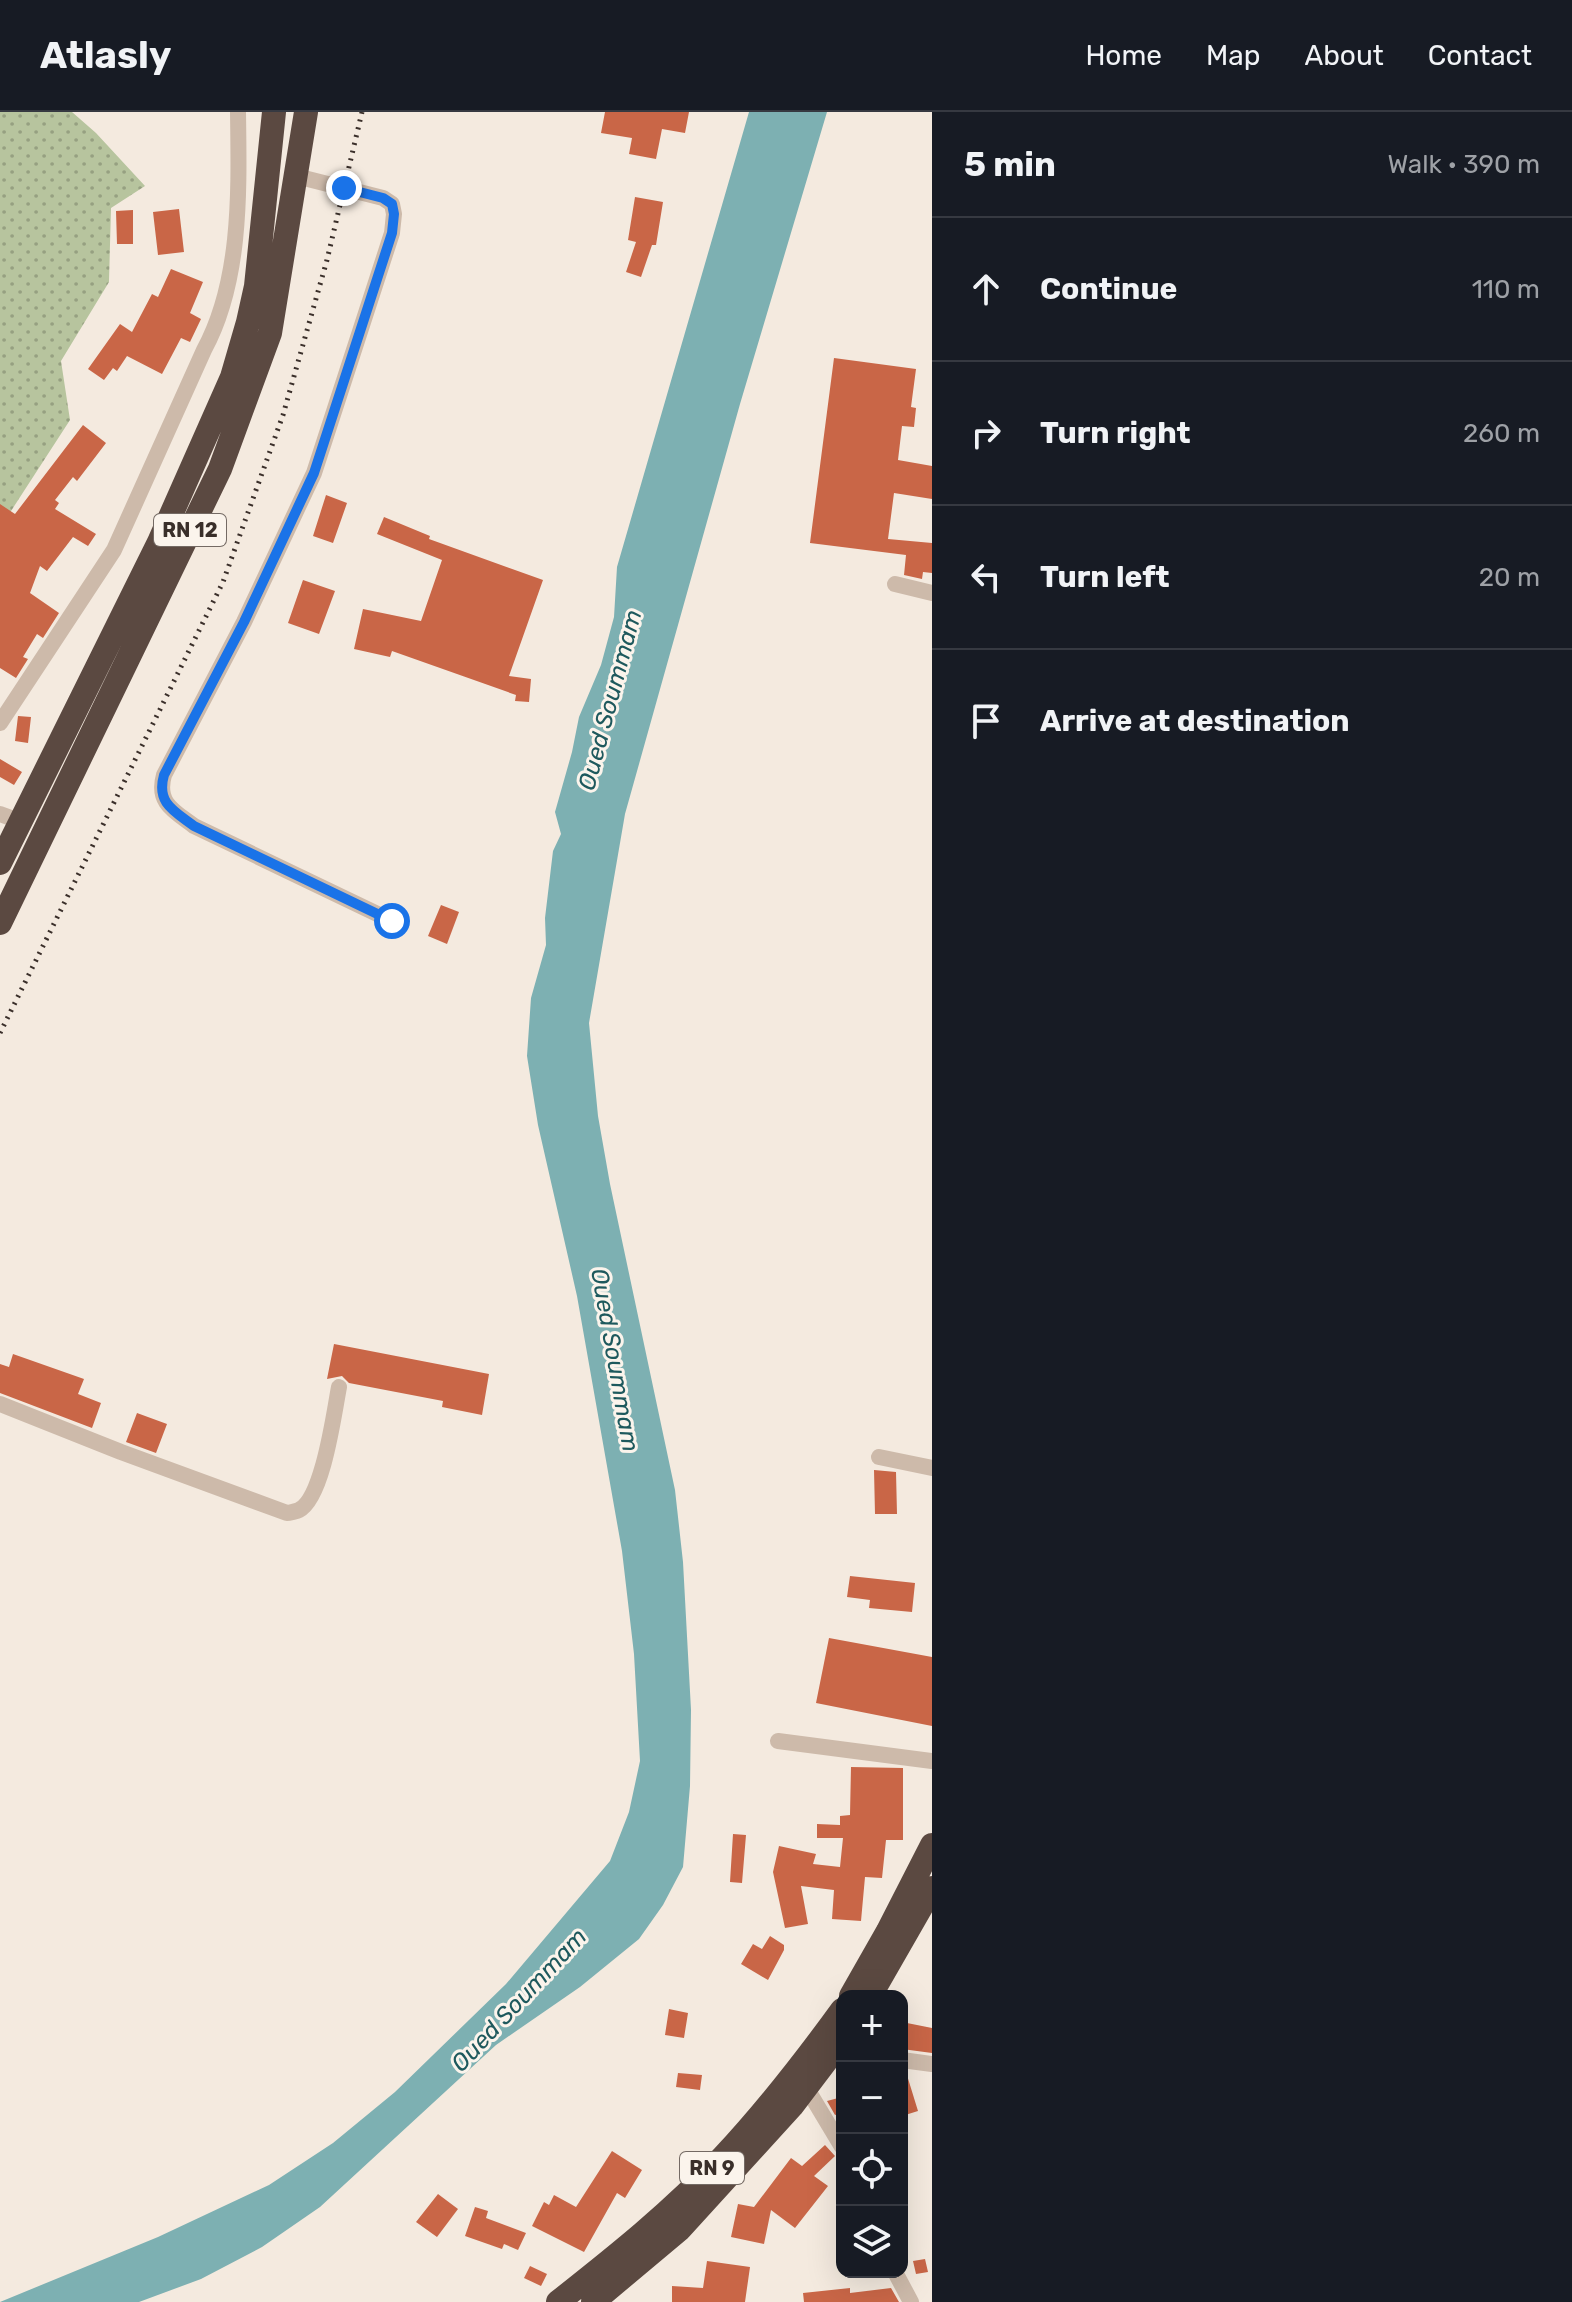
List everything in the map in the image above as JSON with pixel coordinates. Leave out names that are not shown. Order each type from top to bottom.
[{"type":"highway","name":"RN 12","points":[[0,863],[11,818],[159,542],[232,377],[256,286],[274,112]]},
{"type":"highway","name":"RN 12","points":[[0,923],[220,469],[270,333],[306,112]]},
{"type":"highway","points":[[854,1990],[932,1845]]},
{"type":"highway","points":[[872,1990],[932,1888]]},
{"type":"highway","name":"RN 9","points":[[558,2302],[654,2223],[722,2159],[777,2096],[836,2018]]},
{"type":"highway","name":"RN 9","points":[[593,2302],[680,2229],[741,2164],[836,2048]]},
{"type":"street","points":[[0,723],[114,550],[216,326],[224,302],[238,204],[238,112]]},
{"type":"street","points":[[296,176],[383,198],[392,204],[392,233],[314,473],[244,622],[164,775],[161,793],[169,807],[194,826],[392,921]]},
{"type":"street","points":[[895,584],[932,593]]},
{"type":"street","points":[[0,1404],[287,1513],[298,1511],[317,1488],[339,1387]]},
{"type":"street","points":[[879,1457],[932,1468]]},
{"type":"street","points":[[778,1741],[932,1761]]},
{"type":"street","points":[[908,2061],[932,2064]]},
{"type":"street","points":[[806,2087],[836,2137]]},
{"type":"street","points":[[898,2278],[911,2302]]},
{"type":"green space","points":[[0,112],[72,112],[145,186],[111,208],[109,282],[61,361],[70,420],[0,528]]},
{"type":"water","name":"Oued Soummam","points":[[749,112],[827,112],[740,404],[625,814],[589,1023],[598,1116],[610,1184],[675,1490],[683,1562],[691,1710],[690,1786],[683,1867],[663,1905],[639,1939],[580,1987],[496,2045],[320,2207],[262,2247],[201,2279],[139,2302],[0,2302],[158,2237],[269,2185],[333,2143],[395,2092],[506,1984],[610,1861],[629,1812],[640,1761],[634,1654],[622,1551],[577,1296],[538,1125],[527,1056],[531,998],[546,945],[545,918],[553,851],[561,834],[555,812],[579,717],[601,665],[614,617],[617,567]]},
{"type":"building","points":[[605,112],[689,112],[685,133],[662,129],[656,159],[629,154],[632,138],[601,133]]},
{"type":"building","points":[[635,197],[663,202],[656,245],[652,245],[641,277],[626,272],[636,242],[628,240]]},
{"type":"building","points":[[179,209],[184,252],[158,255],[153,212]]},
{"type":"building","points":[[133,210],[133,244],[117,244],[116,211]]},
{"type":"building","points":[[171,269],[203,282],[190,313],[201,319],[190,342],[181,338],[162,374],[127,356],[117,371],[113,368],[104,380],[88,369],[120,324],[132,332],[152,294],[158,297]]},
{"type":"building","points":[[834,358],[916,369],[911,407],[916,408],[914,427],[902,426],[898,460],[932,466],[932,499],[894,493],[888,539],[932,543],[932,573],[923,572],[922,579],[904,575],[906,555],[810,543]]},
{"type":"building","points":[[83,425],[106,443],[77,481],[73,477],[55,500],[59,503],[55,509],[96,534],[88,546],[73,537],[47,571],[40,566],[30,593],[59,613],[43,638],[37,634],[23,657],[28,659],[16,678],[0,668],[0,504],[15,514]]},
{"type":"building","points":[[326,495],[347,503],[333,543],[313,536]]},
{"type":"building","points":[[384,517],[430,536],[429,539],[543,580],[509,676],[531,679],[529,702],[515,701],[516,695],[392,651],[390,657],[354,649],[363,609],[421,621],[442,560],[377,534]]},
{"type":"building","points":[[303,580],[335,591],[319,634],[288,623]]},
{"type":"building","points":[[18,716],[31,717],[28,743],[15,741]]},
{"type":"building","points":[[0,759],[22,772],[14,785],[0,777]]},
{"type":"building","points":[[441,905],[459,912],[447,944],[428,936]]},
{"type":"building","points":[[334,1344],[489,1374],[482,1415],[442,1407],[443,1401],[349,1383],[342,1376],[327,1379]]},
{"type":"building","points":[[13,1354],[84,1379],[78,1394],[101,1403],[92,1428],[0,1393],[0,1364],[9,1367]]},
{"type":"building","points":[[137,1413],[167,1424],[156,1453],[126,1442]]},
{"type":"building","points":[[874,1470],[896,1472],[897,1514],[875,1514]]},
{"type":"building","points":[[850,1576],[915,1583],[912,1612],[869,1608],[870,1600],[847,1597]]},
{"type":"building","points":[[829,1638],[932,1657],[932,1726],[816,1703]]},
{"type":"building","points":[[851,1767],[903,1768],[903,1840],[886,1840],[882,1878],[865,1877],[861,1921],[832,1919],[834,1890],[801,1886],[808,1924],[785,1928],[773,1872],[779,1846],[816,1854],[813,1864],[840,1867],[843,1838],[817,1838],[817,1824],[840,1825],[840,1816],[850,1815]]},
{"type":"building","points":[[733,1834],[746,1835],[742,1883],[730,1882]]},
{"type":"building","points":[[770,1936],[784,1945],[784,1950],[768,1980],[741,1964],[753,1944],[762,1949]]},
{"type":"building","points":[[669,2009],[688,2013],[684,2038],[665,2035]]},
{"type":"building","points":[[908,2023],[932,2028],[932,2053],[908,2050]]},
{"type":"building","points":[[678,2073],[702,2075],[700,2090],[676,2087]]},
{"type":"building","points":[[908,2078],[918,2111],[908,2114]]},
{"type":"building","points":[[836,2099],[836,2115],[835,2115],[827,2101]]},
{"type":"building","points":[[825,2145],[835,2156],[814,2176],[828,2186],[795,2228],[771,2210],[764,2244],[731,2237],[738,2204],[754,2207],[791,2158],[802,2166]]},
{"type":"building","points":[[612,2151],[642,2170],[625,2198],[617,2193],[584,2252],[532,2226],[544,2202],[549,2205],[554,2195],[576,2207]]},
{"type":"building","points":[[438,2194],[458,2209],[437,2237],[416,2222]]},
{"type":"building","points":[[475,2207],[488,2211],[486,2218],[526,2233],[518,2250],[504,2244],[502,2249],[465,2236]]},
{"type":"building","points":[[925,2259],[928,2272],[916,2274],[913,2261]]},
{"type":"building","points":[[707,2261],[750,2267],[745,2302],[672,2302],[672,2286],[703,2288]]},
{"type":"building","points":[[530,2266],[547,2274],[541,2286],[524,2278]]},
{"type":"building","points":[[850,2288],[850,2293],[891,2288],[899,2302],[804,2302],[803,2293]]},
{"type":"railway","points":[[0,1033],[223,582],[283,415],[327,260],[362,112]]},
{"type":"route","points":[[344,188],[383,198],[392,204],[392,233],[314,473],[244,622],[164,775],[161,793],[169,807],[194,826],[392,921]]}]
